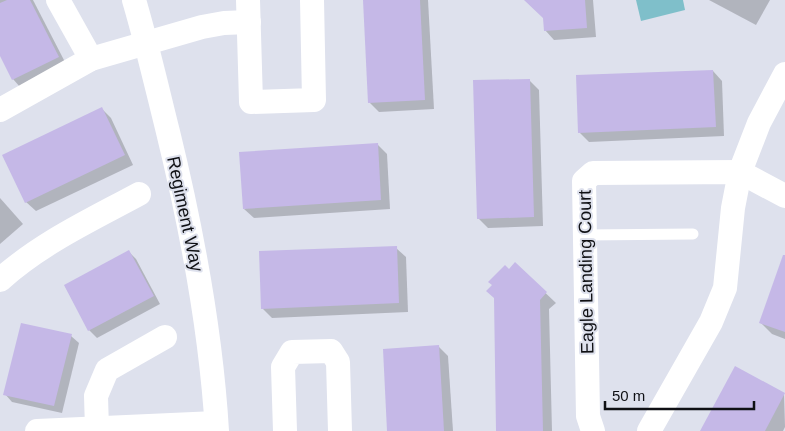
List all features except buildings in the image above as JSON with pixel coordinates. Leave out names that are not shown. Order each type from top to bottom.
[{"type":"street","points":[[58,0],[91,59]]},
{"type":"street","name":"Regiment Way","points":[[134,0],[184,197],[204,308],[217,427]]},
{"type":"street","points":[[0,110],[91,59],[146,42],[224,23],[248,11],[251,102],[314,100],[312,0]]},
{"type":"street","points":[[649,431],[711,322],[725,288],[733,208],[740,172],[759,123],[785,74]]},
{"type":"street","points":[[740,172],[785,196]]},
{"type":"street","name":"Eagle Landing Court","points":[[593,431],[588,416],[584,180],[593,173],[740,172]]},
{"type":"street","points":[[0,280],[19,263],[47,245],[139,194]]},
{"type":"street","points":[[97,429],[96,396],[107,370],[165,337]]},
{"type":"street","points":[[284,431],[283,366],[292,352],[331,351],[338,362],[340,431]]},
{"type":"street","points":[[37,431],[217,427]]},
{"type":"lane","points":[[585,235],[693,234]]},
{"type":"water","points":[[636,0],[683,0],[685,10],[641,21]]}]
